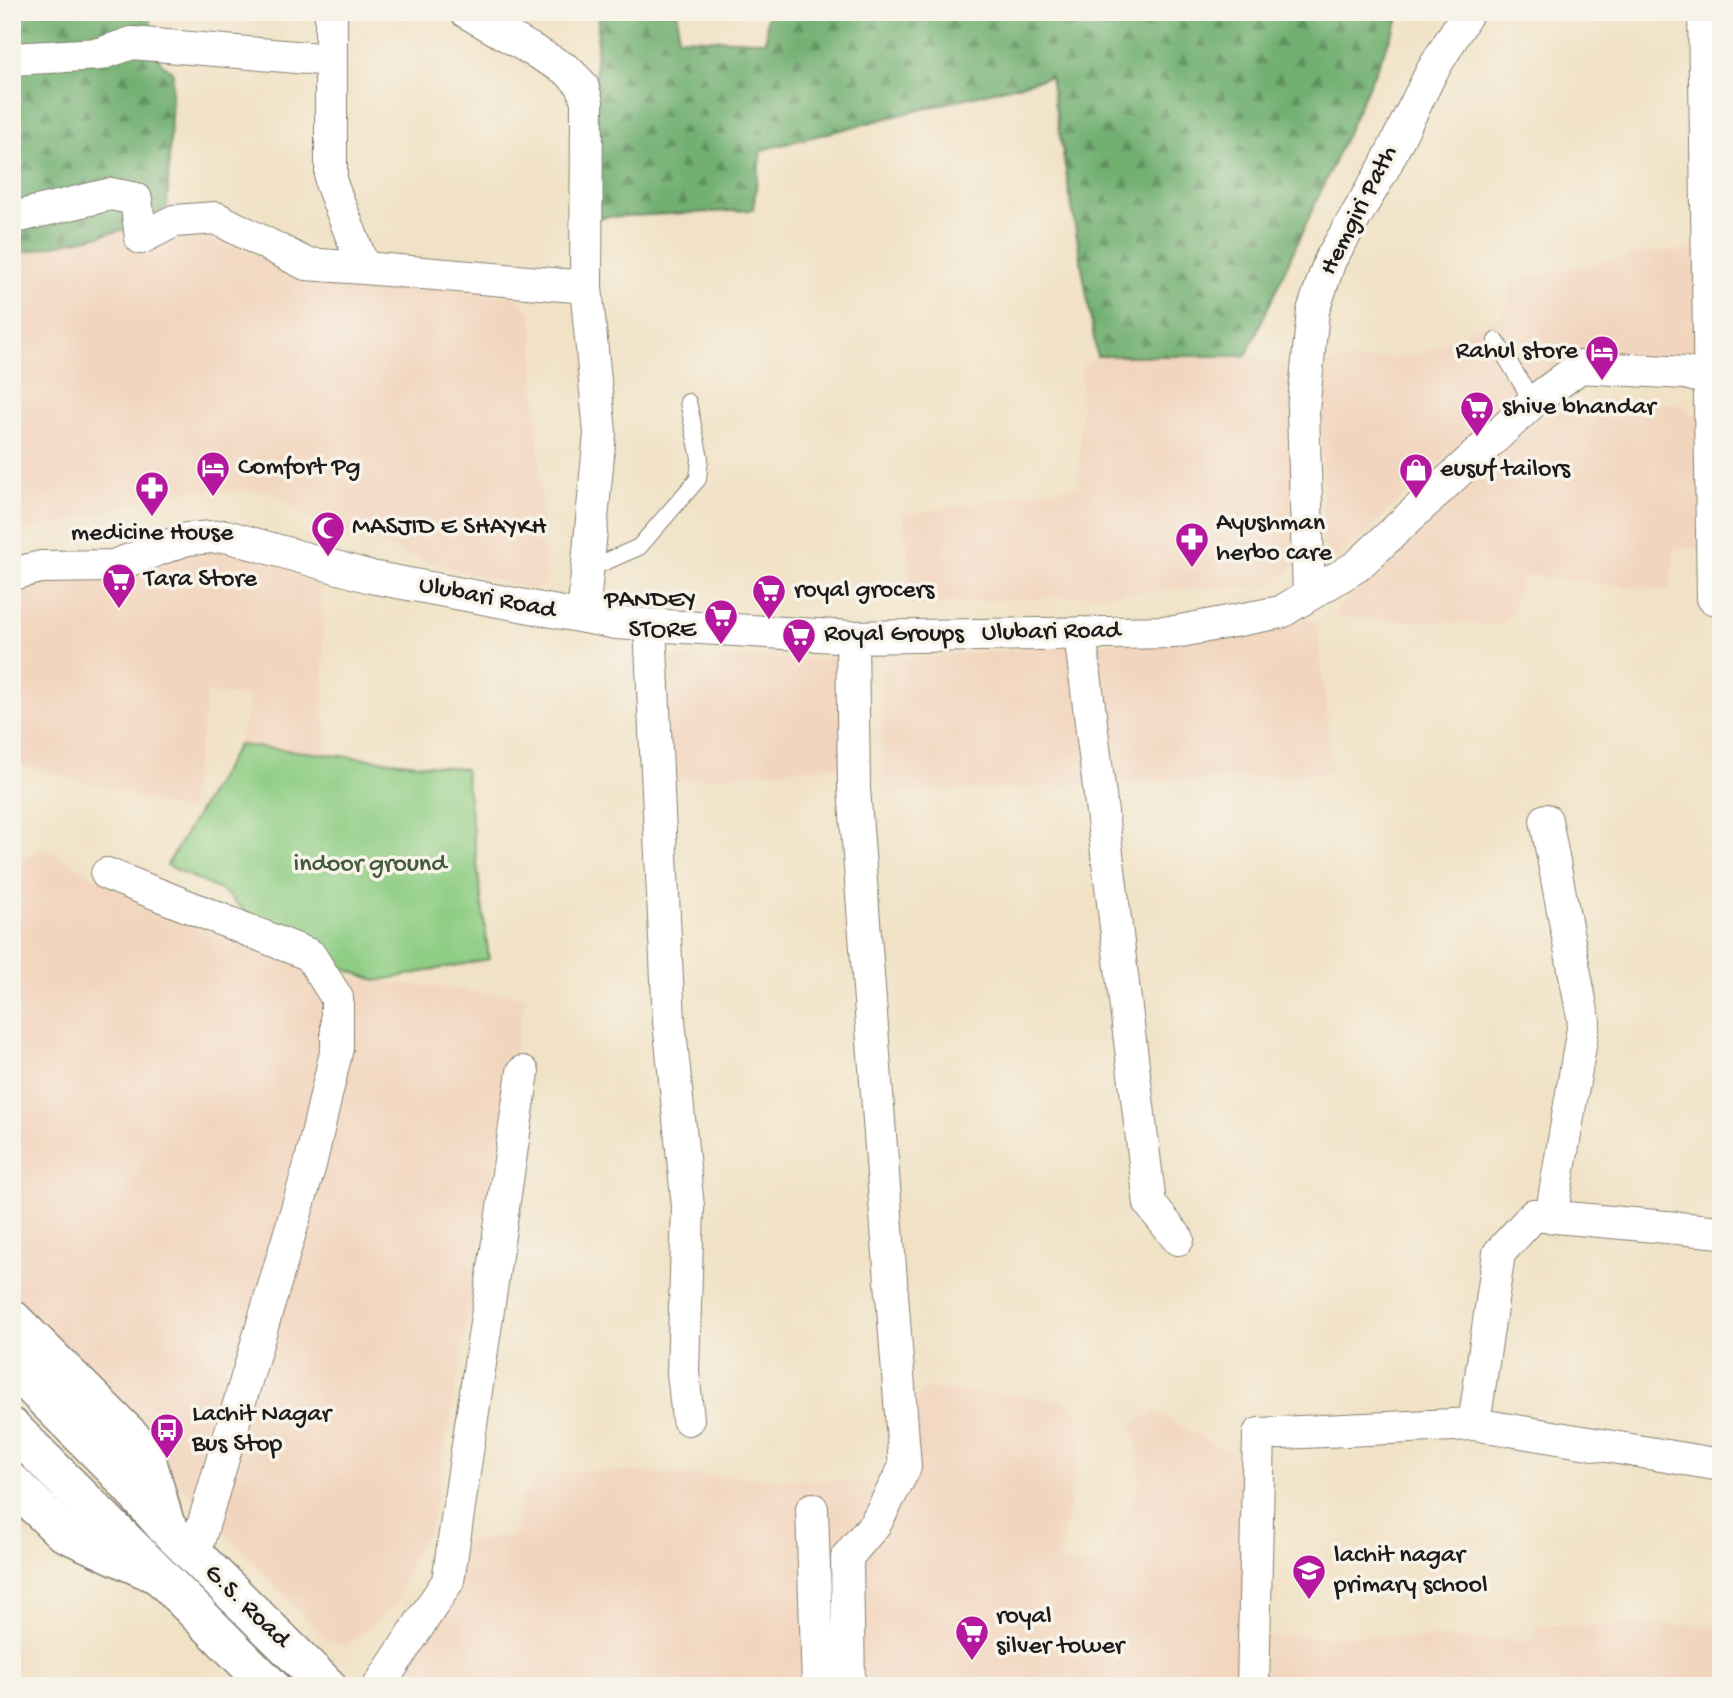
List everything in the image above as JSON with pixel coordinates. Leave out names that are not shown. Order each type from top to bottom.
[{"type":"main road","points":[[12,1319],[144,1450],[166,1527]]},
{"type":"main road","name":"G.S. Road","points":[[12,1366],[112,1466],[194,1556],[327,1686]]},
{"type":"main road","name":"G.S. Road","points":[[12,1427],[270,1686]]},
{"type":"main road","points":[[12,1483],[62,1531],[158,1574]]},
{"type":"street","points":[[331,12],[331,183],[364,268]]},
{"type":"street","points":[[466,12],[567,70],[582,85],[587,103],[586,287],[600,433],[583,617]]},
{"type":"street","name":"Hemgiri Path","points":[[1309,594],[1303,411],[1313,311],[1330,260],[1384,168],[1432,71],[1468,12]]},
{"type":"street","points":[[1704,12],[1716,381],[1713,598]]},
{"type":"street","points":[[12,60],[100,54],[132,43],[331,60]]},
{"type":"street","points":[[12,218],[111,194],[136,199],[141,238],[174,220],[216,218],[306,264],[586,287]]},
{"type":"street","name":"Ulubari Road","points":[[12,574],[41,568],[113,566],[187,539],[226,536],[371,577],[583,617],[650,625],[852,637],[1175,632],[1281,612],[1357,566],[1533,402],[1580,367],[1685,373],[1716,381]]},
{"type":"street","points":[[650,625],[669,1021],[688,1207],[682,1372],[688,1419]]},
{"type":"street","points":[[1080,633],[1150,1204],[1178,1239]]},
{"type":"street","points":[[849,1686],[847,1557],[875,1524],[905,1467],[854,788],[852,637]]},
{"type":"street","points":[[1546,820],[1584,1022],[1550,1217]]},
{"type":"street","points":[[107,874],[310,955],[337,998],[337,1048],[310,1165],[194,1556]]},
{"type":"street","points":[[379,1686],[448,1581],[523,1072]]},
{"type":"street","points":[[1474,1424],[1499,1253],[1534,1215],[1721,1232]]},
{"type":"street","points":[[1253,1686],[1259,1434],[1474,1424],[1721,1465]]},
{"type":"street","points":[[812,1509],[818,1686]]},
{"type":"lane","points":[[1496,341],[1533,402]]},
{"type":"lane","points":[[589,569],[639,547],[698,479],[700,458],[688,402]]},
{"type":"shaded area","points":[[141,226],[242,250],[280,267],[516,297],[532,313],[546,584],[534,590],[429,562],[304,516],[270,491],[189,490],[12,535],[12,255]]},
{"type":"shaded area","points":[[1697,248],[1705,357],[1544,374],[1468,436],[1367,532],[1333,560],[1325,557],[1319,364],[1417,355],[1503,315],[1513,282],[1637,253]]},
{"type":"shaded area","points":[[1097,356],[1246,356],[1287,365],[1302,541],[1298,564],[1270,585],[911,605],[904,515],[1079,485],[1082,367]]},
{"type":"shaded area","points":[[1606,400],[1684,404],[1693,414],[1721,423],[1721,551],[1675,547],[1669,592],[1523,575],[1511,614],[1499,625],[1334,617],[1341,604],[1529,427],[1565,403]]},
{"type":"shaded area","points":[[187,539],[283,566],[322,588],[326,755],[259,757],[238,745],[250,696],[208,693],[188,812],[12,761],[12,596],[113,566]]},
{"type":"shaded area","points":[[1304,619],[1317,621],[1333,773],[884,794],[880,675],[892,659],[1229,634]]},
{"type":"shaded area","points":[[646,657],[839,659],[843,771],[837,765],[644,784]]},
{"type":"shaded area","points":[[45,848],[143,905],[325,976],[525,996],[432,1522],[409,1568],[396,1604],[347,1645],[327,1641],[12,1306],[12,870],[28,855]]},
{"type":"shaded area","points":[[924,1388],[1059,1400],[1078,1411],[1079,1453],[1059,1562],[1097,1566],[1124,1518],[1140,1482],[1139,1456],[1132,1424],[1156,1412],[1251,1465],[1258,1637],[1358,1636],[1531,1641],[1538,1625],[1721,1625],[1721,1686],[386,1686],[470,1541],[514,1536],[521,1499],[541,1474],[585,1471],[890,1482],[913,1474],[917,1403]]},
{"type":"green space","points":[[12,12],[148,12],[160,62],[173,72],[167,207],[141,226],[12,255]]},
{"type":"green space","points":[[599,12],[678,12],[678,38],[766,41],[767,12],[1402,12],[1246,356],[1097,356],[1050,77],[761,150],[753,210],[587,218]]},
{"type":"green space","name":"indoor ground","points":[[238,745],[465,769],[489,959],[377,981],[282,945],[224,892],[167,865]]},
{"type":"place","name":"Rahul store","points":[[1602,382]]},
{"type":"place","name":"shive bhandar","points":[[1477,438]]},
{"type":"place","name":"Comfort Pg","points":[[213,498]]},
{"type":"place","name":"eusuf tailors","points":[[1416,500]]},
{"type":"place","name":"medicine House","points":[[152,518]]},
{"type":"place","name":"MASJID E SHAYKH","points":[[328,558]]},
{"type":"place","name":"Ayushman herbo care","points":[[1192,569]]},
{"type":"place","name":"Tara Store","points":[[119,610]]},
{"type":"place","name":"royal grocers","points":[[769,621]]},
{"type":"place","name":"PANDEY STORE","points":[[721,646]]},
{"type":"place","name":"Royal Groups","points":[[799,665]]},
{"type":"place","name":"Lachit Nagar Bus Stop","points":[[167,1460]]},
{"type":"place","name":"lachit nagar primary school","points":[[1309,1601]]},
{"type":"place","name":"royal silver tower","points":[[972,1662]]}]
